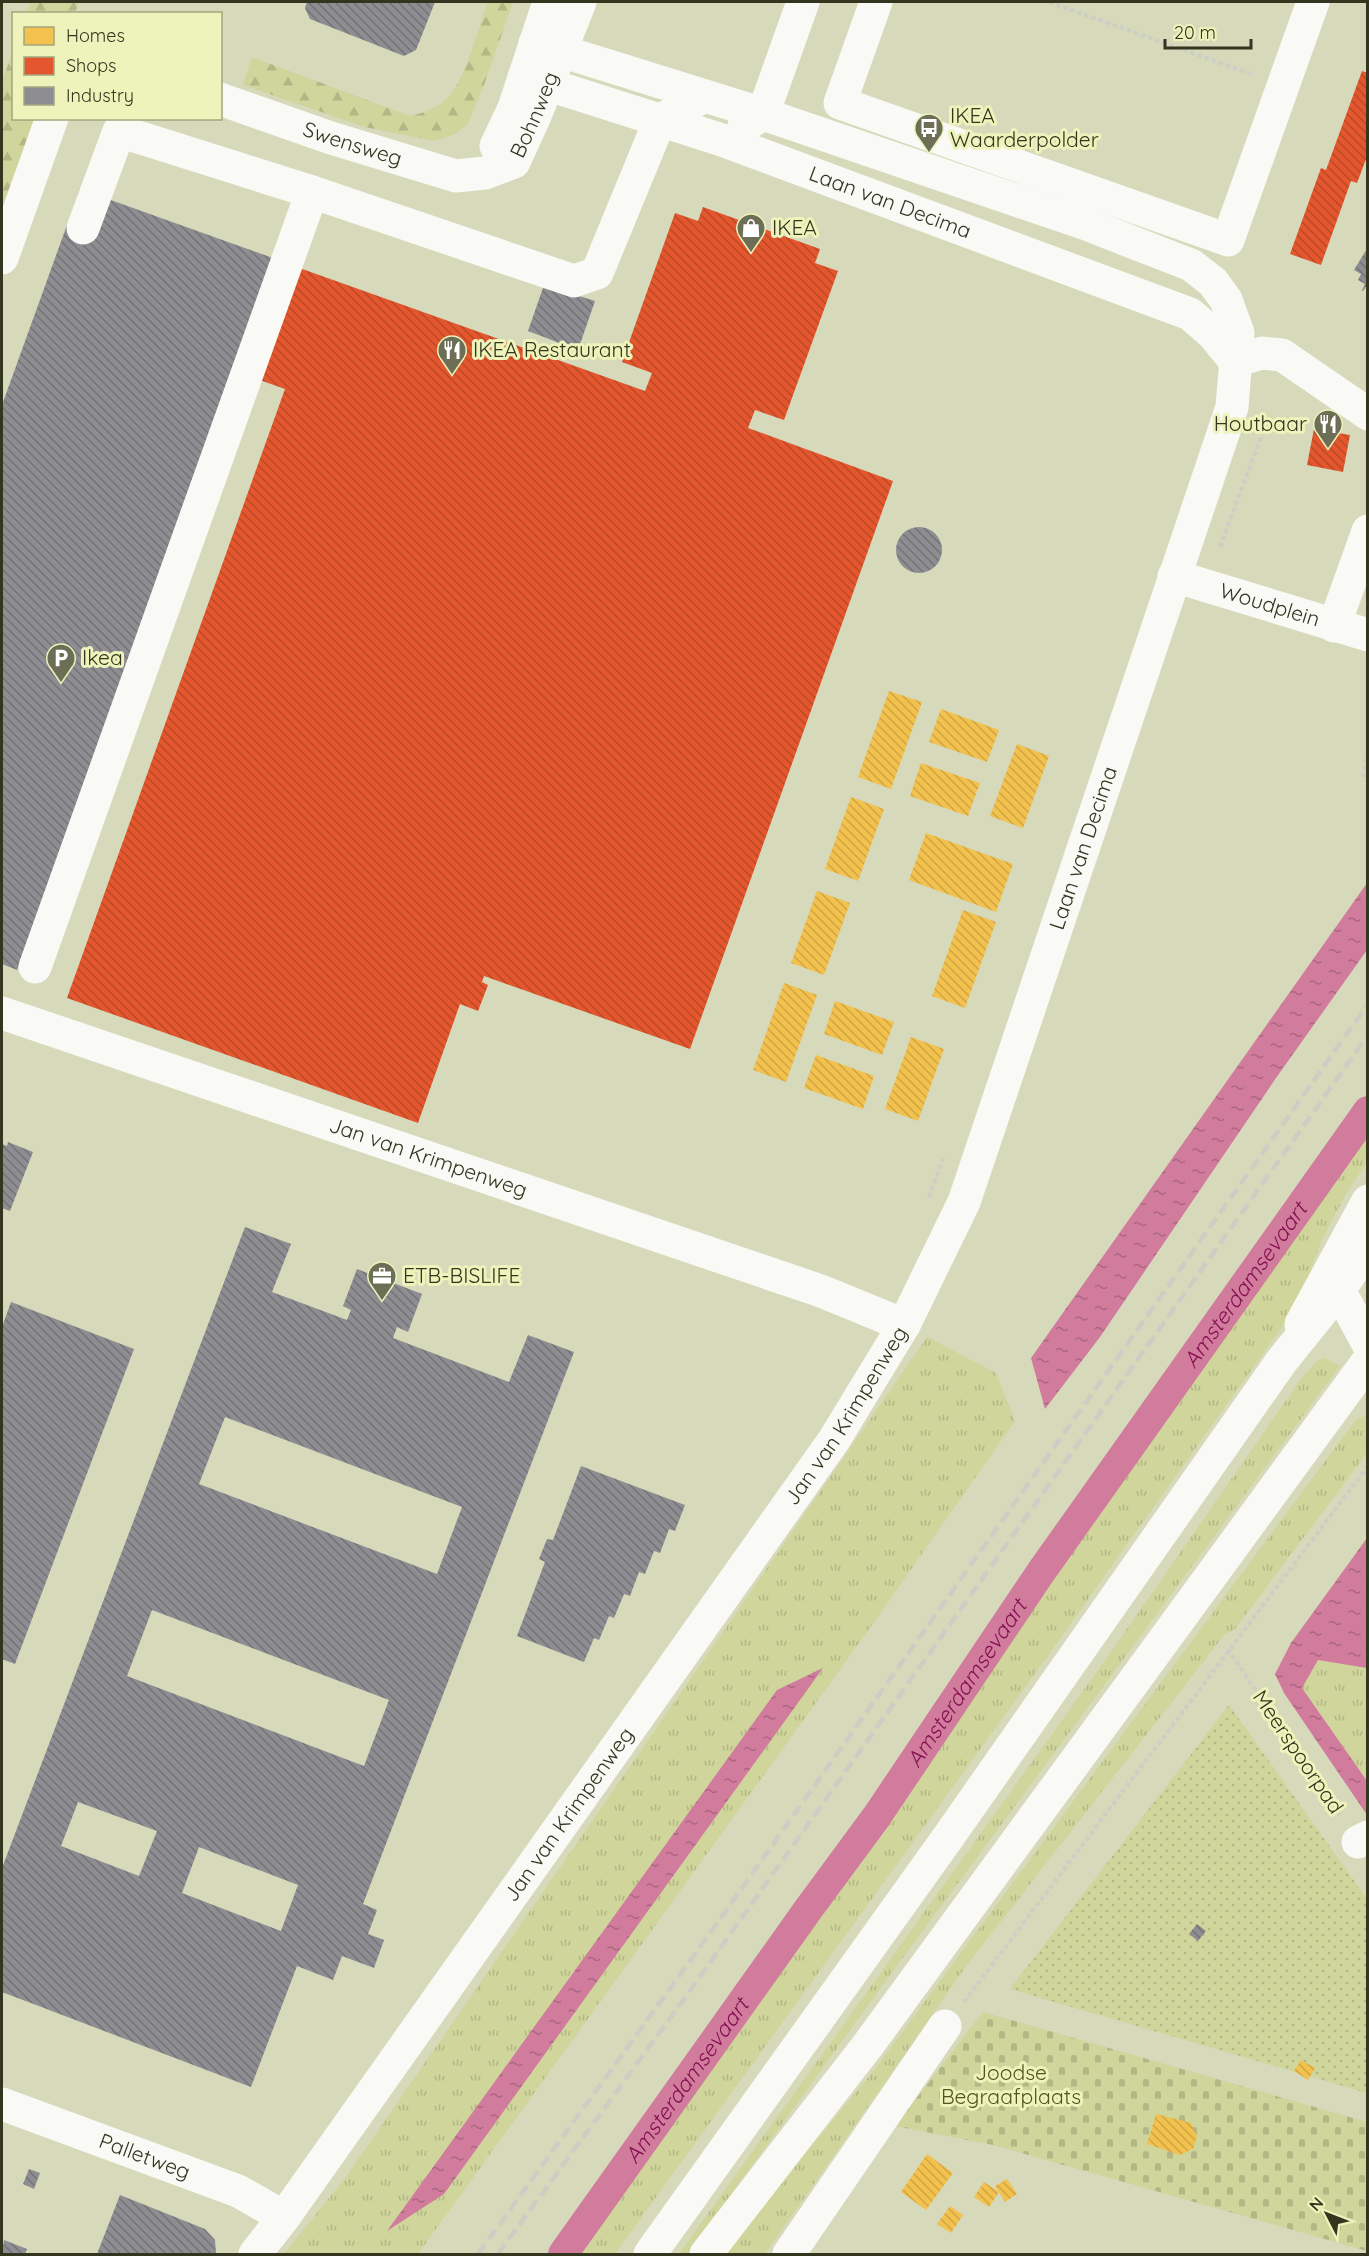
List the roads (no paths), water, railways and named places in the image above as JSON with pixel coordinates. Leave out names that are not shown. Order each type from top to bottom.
[{"type":"street","name":"Bohnweg","points":[[549,2],[549,47]]},
{"type":"street","name":"Bohnweg","points":[[485,173],[514,108],[536,81],[549,47],[582,2]]},
{"type":"street","name":"Laan van Decima","points":[[582,2],[597,39],[612,57],[638,75]]},
{"type":"street","points":[[722,140],[763,114],[803,2]]},
{"type":"street","points":[[876,2],[840,103],[1228,240],[1313,2]]},
{"type":"street","name":"Laan van Decima","points":[[549,47],[763,114],[1086,224],[1191,264],[1213,282],[1226,300],[1238,333],[1232,407],[964,1202],[904,1325]]},
{"type":"street","name":"Laan van Decima","points":[[536,81],[722,140],[1190,314],[1213,334],[1234,361]]},
{"type":"street","points":[[83,228],[119,131],[312,192],[574,281],[597,273],[660,120],[705,96]]},
{"type":"street","name":"Swensweg","points":[[222,100],[331,138],[456,176],[485,173]]},
{"type":"street","points":[[3,247],[51,120]]},
{"type":"street","points":[[1004,196],[1029,170]]},
{"type":"street","points":[[35,967],[312,192]]},
{"type":"street","points":[[1234,361],[1262,353],[1282,355],[1368,414]]},
{"type":"street","points":[[1334,626],[1368,531]]},
{"type":"street","name":"Woudplein","points":[[1174,576],[1368,635]]},
{"type":"street","name":"Jan van Krimpenweg","points":[[2,1013],[821,1291],[904,1325],[834,1440],[284,2217],[255,2254]]},
{"type":"street","points":[[650,2254],[949,1836],[1281,1362],[1368,1201]]},
{"type":"street","points":[[1281,1362],[1353,1293],[1368,1248]]},
{"type":"street","points":[[1353,1293],[1368,1344]]},
{"type":"street","points":[[887,1296],[904,1325]]},
{"type":"street","points":[[706,2254],[868,2045],[1368,1361]]},
{"type":"street","points":[[789,2254],[945,2026]]},
{"type":"street","name":"Palletweg","points":[[2,2104],[238,2191],[284,2217]]},
{"type":"water","points":[[1367,883],[1367,950],[1276,1078],[1100,1337],[1045,1409],[1031,1358]]},
{"type":"water","points":[[1367,1538],[1367,1668],[1318,1660],[1302,1688],[1367,1781],[1367,1815],[1284,1693],[1275,1674],[1291,1643]]},
{"type":"water","points":[[823,1668],[444,2194],[387,2231],[777,1690]]},
{"type":"waterway","name":"Amsterdamsevaart","points":[[563,2254],[877,1816],[1041,1572],[1368,1111]]},
{"type":"railway","points":[[478,2254],[703,1943],[1368,1004]]},
{"type":"railway","points":[[498,2254],[687,1995],[1368,1035]]},
{"type":"place","name":"IKEA Waarderpolder","points":[[929,154]]},
{"type":"place","name":"IKEA","points":[[751,254]]},
{"type":"place","name":"IKEA Restaurant","points":[[452,376]]},
{"type":"place","name":"Houtbaar","points":[[1328,450]]},
{"type":"place","name":"Ikea","points":[[61,684]]},
{"type":"place","name":"ETB-BISLIFE","points":[[382,1302]]},
{"type":"park label","name":"Joodse Begraafplaats","points":[[1011,2085]]}]
